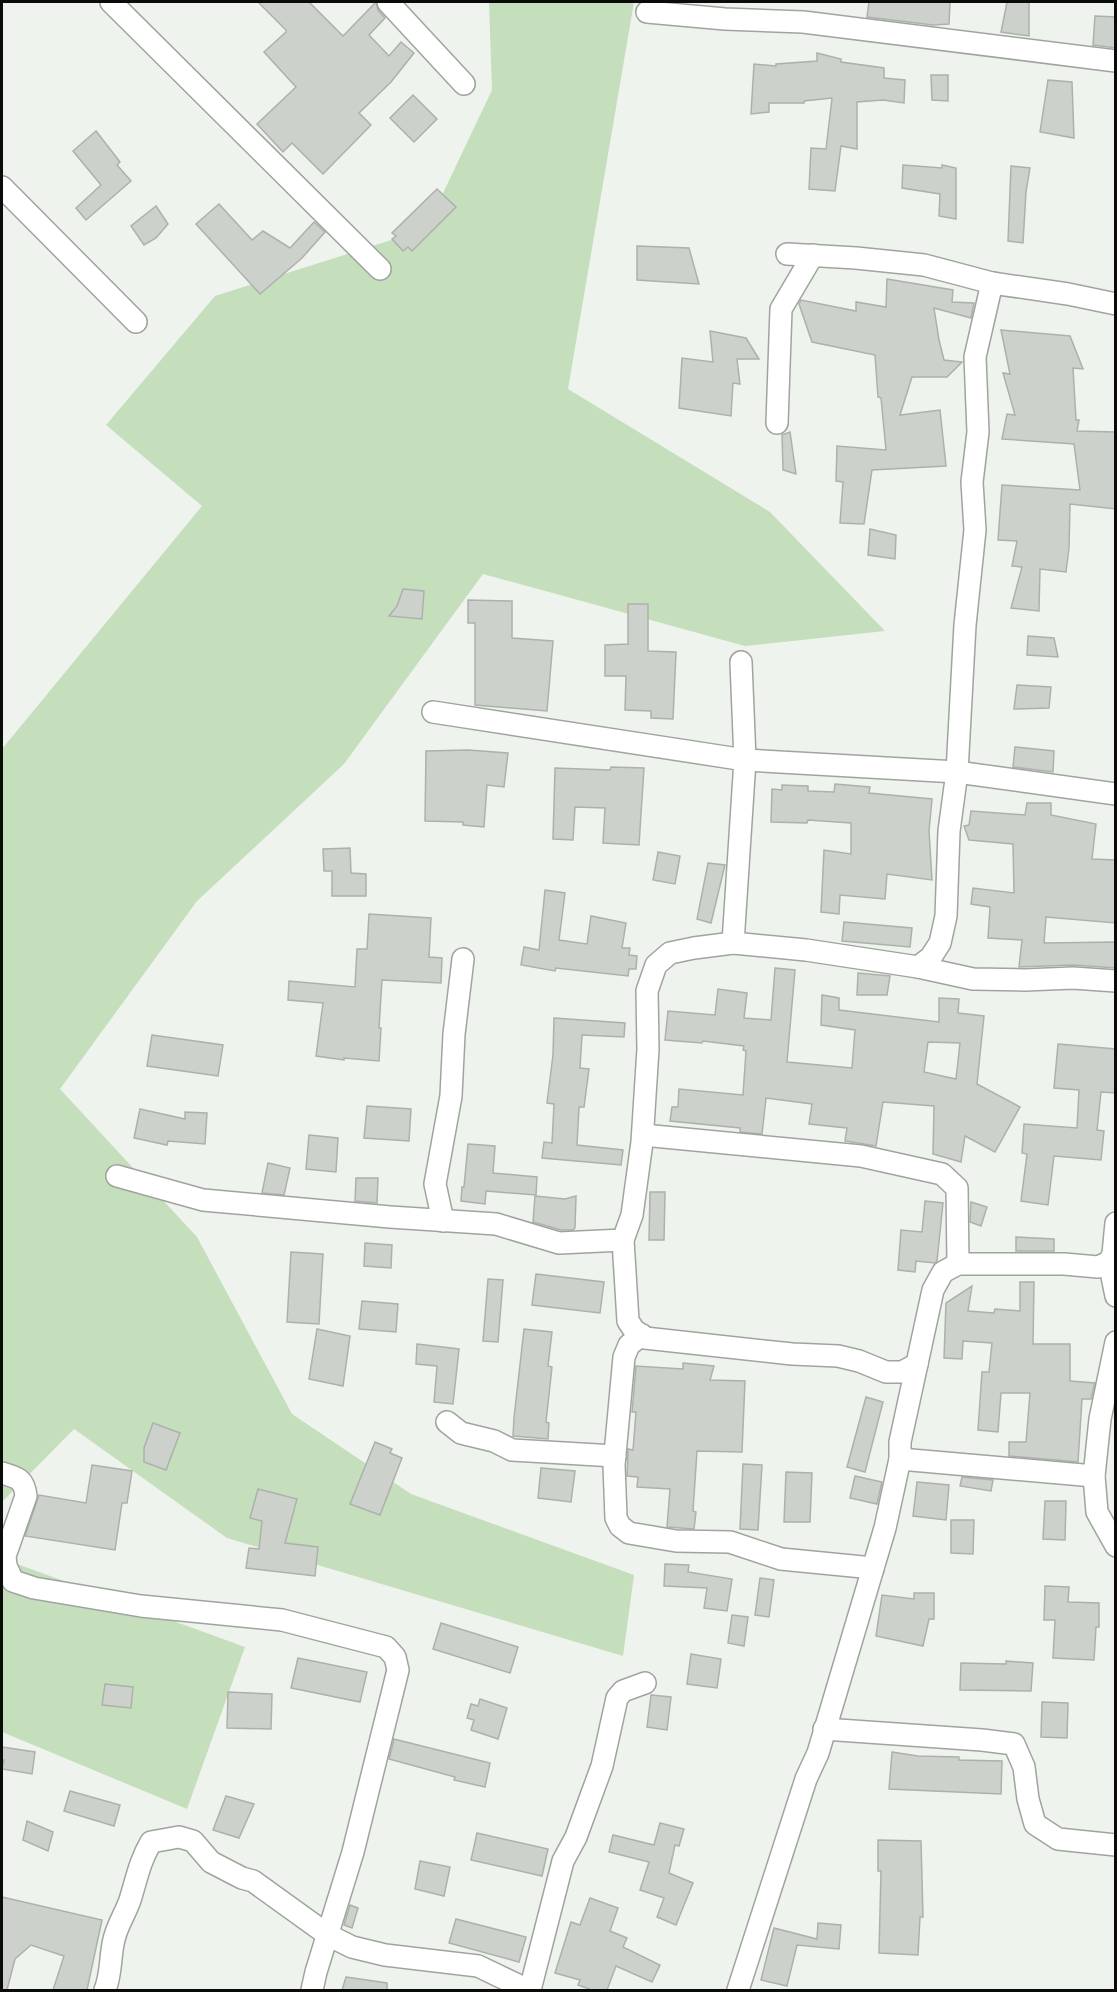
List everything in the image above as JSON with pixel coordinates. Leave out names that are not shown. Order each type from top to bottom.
[{"type":"street","points":[[111,2],[380,269]]},
{"type":"street","points":[[388,2],[464,84]]},
{"type":"street","points":[[647,12],[725,19],[803,22],[1116,61]]},
{"type":"street","points":[[2,187],[136,322]]},
{"type":"street","points":[[787,254],[924,265],[992,283],[1068,294],[1116,304]]},
{"type":"street","points":[[777,423],[781,309],[813,255]]},
{"type":"street","points":[[918,967],[931,957],[940,943],[946,916],[949,831],[957,772],[965,624],[975,530],[972,482],[978,432],[975,357],[992,283]]},
{"type":"street","points":[[733,943],[745,760],[741,662]]},
{"type":"street","points":[[433,712],[745,760],[957,772],[1116,794]]},
{"type":"street","points":[[917,1364],[902,1372],[886,1372],[859,1361],[838,1356],[792,1354],[645,1338],[634,1330],[628,1321],[623,1240],[632,1215],[643,1135],[648,1049],[647,991],[656,965],[670,953],[733,943],[806,950],[918,967],[973,979],[1073,978],[1116,981]]},
{"type":"street","points":[[443,1221],[435,1184],[452,1096],[454,1034],[463,959]]},
{"type":"street","points":[[643,1135],[861,1156],[942,1174],[957,1188],[958,1264]]},
{"type":"street","points":[[117,1176],[203,1200],[496,1224],[559,1243],[623,1240]]},
{"type":"street","points":[[1116,1223],[1113,1254],[1109,1262],[1116,1296]]},
{"type":"street","points":[[738,1990],[806,1779],[818,1753],[885,1528],[900,1459],[900,1442],[933,1290],[943,1272],[958,1264],[1064,1263],[1098,1267],[1109,1262]]},
{"type":"street","points":[[642,1335],[629,1345],[624,1357],[615,1456],[616,1518],[620,1526],[629,1533],[676,1541],[730,1542],[782,1559],[873,1568]]},
{"type":"street","points":[[1116,1342],[1100,1419],[1094,1476],[1097,1512],[1116,1546]]},
{"type":"street","points":[[447,1422],[461,1433],[494,1441],[512,1450],[615,1456]]},
{"type":"street","points":[[900,1459],[1094,1476]]},
{"type":"street","points":[[2,1473],[18,1478],[25,1486],[26,1496],[5,1556],[6,1566],[13,1581],[34,1588],[141,1606],[282,1620],[386,1647],[395,1657],[398,1670],[392,1698],[353,1852],[312,1990]]},
{"type":"street","points":[[105,1990],[109,1980],[117,1928],[129,1902],[142,1858],[152,1842],[179,1837],[193,1841],[211,1862],[226,1871],[252,1881],[328,1935],[352,1947],[385,1954],[478,1966],[529,1990],[563,1861],[576,1837],[602,1766],[618,1698],[623,1691],[645,1683]]},
{"type":"street","points":[[824,1729],[1014,1744],[1024,1767],[1028,1799],[1035,1824],[1058,1839],[1116,1845]]},
{"type":"green space","points":[[489,2],[634,2],[568,389],[770,512],[885,631],[745,646],[483,574],[344,764],[197,901],[60,1089],[197,1237],[292,1414],[411,1494],[634,1575],[623,1656],[227,1538],[74,1429],[2,1502],[2,749],[202,506],[106,425],[215,296],[426,229],[492,90]]},
{"type":"green space","points":[[2,1530],[17,1564],[245,1647],[187,1809],[2,1732]]},
{"type":"building","points":[[258,2],[309,2],[343,36],[376,2],[378,10],[385,18],[369,35],[389,56],[401,42],[414,53],[391,82],[359,113],[371,125],[323,174],[292,143],[283,152],[257,124],[296,87],[264,52],[286,30]]},
{"type":"building","points":[[869,2],[950,2],[949,24],[933,25],[867,17]]},
{"type":"building","points":[[1007,2],[1029,2],[1029,36],[1001,32]]},
{"type":"building","points":[[1095,16],[1116,17],[1116,48],[1093,45]]},
{"type":"building","points":[[817,53],[841,59],[841,62],[884,68],[884,78],[905,80],[904,103],[883,100],[857,102],[857,149],[841,146],[835,191],[809,189],[811,148],[826,149],[832,98],[804,101],[804,103],[769,103],[769,112],[751,114],[754,64],[776,66],[776,64],[817,61]]},
{"type":"building","points":[[931,75],[948,75],[948,101],[932,100]]},
{"type":"building","points":[[1048,80],[1072,82],[1074,138],[1040,132]]},
{"type":"building","points":[[413,95],[437,119],[414,142],[390,118]]},
{"type":"building","points":[[96,131],[120,162],[117,165],[131,181],[86,220],[76,208],[101,185],[73,151]]},
{"type":"building","points":[[903,165],[942,168],[942,165],[956,168],[956,219],[939,216],[940,194],[902,188]]},
{"type":"building","points":[[1011,166],[1030,168],[1023,243],[1008,241]]},
{"type":"building","points":[[437,189],[456,207],[412,251],[408,247],[403,251],[392,239],[396,236],[392,233]]},
{"type":"building","points":[[219,204],[252,240],[263,231],[290,248],[314,222],[325,232],[302,258],[260,294],[196,224]]},
{"type":"building","points":[[156,206],[168,224],[156,238],[144,245],[131,226]]},
{"type":"building","points":[[637,246],[689,248],[699,284],[637,280]]},
{"type":"building","points":[[887,279],[953,290],[952,302],[974,303],[971,318],[934,308],[944,360],[962,362],[947,377],[912,377],[900,415],[940,410],[946,466],[872,470],[864,524],[840,523],[843,482],[836,481],[837,446],[886,450],[881,398],[878,397],[875,355],[812,342],[799,304],[801,300],[856,311],[856,302],[886,307]]},
{"type":"building","points":[[1001,330],[1070,336],[1083,369],[1073,368],[1076,420],[1079,420],[1077,431],[1116,432],[1116,509],[1070,504],[1066,572],[1040,569],[1039,611],[1011,608],[1022,567],[1012,566],[1017,541],[998,540],[1002,485],[1080,490],[1074,444],[1002,439],[1007,414],[1015,415],[1003,373],[1010,374]]},
{"type":"building","points":[[710,331],[746,338],[759,359],[737,359],[740,384],[733,383],[731,416],[679,408],[682,358],[713,362]]},
{"type":"building","points":[[790,432],[796,474],[783,470],[782,435]]},
{"type":"building","points":[[870,529],[896,535],[895,559],[868,555]]},
{"type":"building","points":[[403,589],[424,591],[422,619],[389,616],[397,606]]},
{"type":"building","points":[[468,600],[512,601],[512,638],[553,641],[547,711],[475,705],[475,623],[468,623]]},
{"type":"building","points":[[628,604],[648,604],[648,651],[676,652],[673,719],[651,718],[651,711],[625,710],[626,676],[605,676],[605,645],[628,644]]},
{"type":"building","points":[[1028,636],[1054,638],[1058,657],[1027,655]]},
{"type":"building","points":[[1017,685],[1051,687],[1049,708],[1014,709]]},
{"type":"building","points":[[1015,747],[1054,751],[1053,772],[1013,767]]},
{"type":"building","points":[[468,750],[508,753],[504,787],[487,785],[484,827],[463,825],[463,822],[425,821],[426,751]]},
{"type":"building","points":[[611,767],[644,768],[639,845],[603,843],[605,808],[575,807],[573,840],[553,839],[555,768],[610,770]]},
{"type":"building","points":[[835,784],[870,787],[869,793],[932,799],[929,831],[932,880],[887,874],[885,899],[840,895],[839,914],[821,912],[824,850],[851,854],[851,823],[808,820],[807,823],[771,822],[772,789],[782,790],[782,785],[808,786],[808,791],[834,792]]},
{"type":"building","points":[[1027,803],[1051,803],[1051,815],[1096,824],[1092,859],[1116,860],[1116,923],[1046,917],[1044,943],[1116,942],[1116,968],[1073,965],[1019,967],[1022,940],[988,938],[990,907],[971,904],[973,888],[1014,893],[1013,844],[969,840],[964,826],[969,825],[971,811],[1025,815]]},
{"type":"building","points":[[350,848],[351,873],[366,874],[366,896],[332,896],[332,871],[324,871],[323,849]]},
{"type":"building","points":[[658,852],[680,856],[675,884],[653,880]]},
{"type":"building","points":[[708,863],[725,865],[711,923],[697,919]]},
{"type":"building","points":[[545,890],[565,893],[559,940],[587,944],[591,916],[626,923],[622,948],[630,948],[629,955],[637,956],[636,969],[629,969],[628,976],[556,968],[555,971],[521,965],[524,947],[539,950]]},
{"type":"building","points":[[369,914],[431,918],[429,957],[442,958],[441,983],[382,980],[379,1061],[316,1056],[323,1003],[288,1000],[289,981],[355,987],[357,949],[367,949]]},
{"type":"building","points":[[844,922],[912,928],[910,947],[842,941]]},
{"type":"building","points":[[775,968],[795,970],[787,1062],[852,1068],[855,1030],[821,1025],[822,995],[839,998],[839,1010],[939,1022],[939,998],[959,999],[958,1013],[984,1016],[977,1084],[1020,1107],[995,1152],[965,1136],[961,1162],[933,1154],[934,1106],[883,1102],[876,1146],[845,1141],[847,1128],[809,1124],[812,1104],[766,1098],[762,1134],[740,1132],[740,1128],[670,1121],[672,1107],[678,1107],[679,1089],[743,1095],[746,1051],[743,1050],[744,1046],[703,1041],[702,1043],[665,1040],[668,1011],[715,1015],[718,989],[747,993],[744,1018],[771,1020]],"holes":[[[928,1042],[960,1043],[956,1079],[924,1072]]]},
{"type":"building","points":[[858,973],[890,976],[887,995],[857,995]]},
{"type":"building","points":[[554,1018],[625,1023],[624,1037],[582,1035],[580,1068],[589,1069],[584,1107],[579,1107],[577,1145],[623,1150],[621,1165],[542,1158],[544,1142],[552,1143],[554,1104],[547,1103],[553,1055]]},
{"type":"building","points":[[152,1035],[223,1045],[218,1076],[147,1066]]},
{"type":"building","points":[[1058,1044],[1116,1049],[1116,1093],[1101,1092],[1097,1130],[1104,1131],[1101,1160],[1054,1156],[1048,1205],[1021,1201],[1027,1154],[1022,1153],[1024,1124],[1077,1128],[1079,1090],[1054,1088]]},
{"type":"building","points":[[367,1106],[411,1109],[409,1141],[364,1138]]},
{"type":"building","points":[[140,1109],[185,1119],[185,1112],[207,1113],[205,1144],[168,1141],[167,1145],[134,1138]]},
{"type":"building","points":[[309,1135],[338,1138],[336,1172],[306,1169]]},
{"type":"building","points":[[468,1144],[495,1146],[493,1173],[537,1177],[536,1195],[486,1191],[485,1204],[461,1201]]},
{"type":"building","points":[[268,1163],[290,1168],[284,1195],[262,1193]]},
{"type":"building","points":[[356,1178],[378,1178],[377,1203],[355,1201]]},
{"type":"building","points":[[650,1192],[665,1192],[664,1240],[649,1240]]},
{"type":"building","points":[[535,1196],[565,1199],[576,1196],[575,1228],[561,1230],[533,1222]]},
{"type":"building","points":[[925,1201],[943,1203],[937,1261],[935,1263],[916,1261],[915,1272],[898,1270],[901,1230],[922,1232]]},
{"type":"building","points":[[971,1202],[987,1207],[981,1226],[970,1222]]},
{"type":"building","points":[[1016,1237],[1054,1239],[1054,1251],[1016,1251]]},
{"type":"building","points":[[365,1243],[392,1245],[391,1268],[364,1266]]},
{"type":"building","points":[[291,1252],[323,1254],[319,1324],[287,1322]]},
{"type":"building","points":[[536,1274],[604,1282],[600,1313],[532,1305]]},
{"type":"building","points":[[488,1279],[503,1280],[498,1342],[483,1341]]},
{"type":"building","points":[[1020,1282],[1034,1282],[1033,1344],[1070,1344],[1070,1381],[1095,1383],[1091,1399],[1082,1399],[1078,1462],[1009,1456],[1009,1442],[1026,1442],[1030,1393],[1001,1393],[998,1432],[978,1430],[982,1372],[989,1372],[992,1343],[963,1341],[962,1359],[944,1358],[946,1303],[972,1286],[968,1311],[994,1313],[995,1309],[1020,1311]]},
{"type":"building","points":[[362,1301],[398,1304],[396,1332],[359,1329]]},
{"type":"building","points":[[317,1329],[350,1336],[343,1386],[309,1379]]},
{"type":"building","points":[[524,1329],[552,1332],[548,1366],[552,1367],[546,1422],[549,1423],[548,1439],[513,1436]]},
{"type":"building","points":[[417,1344],[459,1349],[453,1404],[434,1402],[437,1366],[416,1364]]},
{"type":"building","points":[[683,1363],[714,1366],[710,1380],[745,1381],[742,1452],[697,1451],[694,1529],[667,1527],[670,1489],[637,1487],[638,1477],[627,1476],[628,1449],[633,1450],[636,1412],[632,1412],[636,1366],[683,1369]]},
{"type":"building","points":[[866,1397],[883,1402],[865,1472],[847,1467]]},
{"type":"building","points":[[153,1423],[180,1433],[166,1470],[144,1462],[144,1448]]},
{"type":"building","points":[[375,1442],[392,1449],[390,1453],[402,1458],[380,1515],[350,1504]]},
{"type":"building","points":[[743,1464],[762,1465],[758,1530],[740,1529]]},
{"type":"building","points":[[92,1465],[132,1471],[127,1503],[122,1503],[115,1550],[25,1536],[39,1495],[86,1503]]},
{"type":"building","points":[[541,1468],[575,1471],[571,1502],[538,1498]]},
{"type":"building","points":[[786,1472],[812,1473],[810,1522],[784,1522]]},
{"type":"building","points":[[855,1476],[882,1482],[877,1504],[850,1498]]},
{"type":"building","points":[[962,1477],[993,1480],[991,1491],[960,1486]]},
{"type":"building","points":[[917,1482],[949,1485],[946,1520],[913,1516]]},
{"type":"building","points":[[258,1489],[297,1499],[285,1543],[318,1547],[315,1576],[246,1568],[249,1548],[259,1549],[262,1521],[250,1518]]},
{"type":"building","points":[[1045,1501],[1066,1501],[1065,1540],[1043,1539]]},
{"type":"building","points":[[951,1520],[974,1520],[973,1554],[951,1553]]},
{"type":"building","points":[[665,1564],[689,1565],[688,1572],[732,1579],[727,1611],[704,1608],[707,1588],[664,1586]]},
{"type":"building","points":[[760,1578],[774,1580],[769,1617],[755,1615]]},
{"type":"building","points":[[1045,1586],[1069,1587],[1068,1602],[1099,1603],[1099,1627],[1096,1627],[1094,1660],[1053,1658],[1055,1620],[1044,1620]]},
{"type":"building","points":[[914,1593],[934,1593],[934,1619],[929,1619],[923,1646],[876,1636],[882,1595],[914,1599]]},
{"type":"building","points":[[732,1615],[748,1617],[744,1646],[728,1643]]},
{"type":"building","points":[[441,1623],[518,1647],[510,1673],[433,1649]]},
{"type":"building","points":[[691,1654],[721,1659],[717,1688],[687,1684]]},
{"type":"building","points":[[298,1658],[367,1672],[360,1702],[291,1688]]},
{"type":"building","points":[[1006,1661],[1033,1663],[1031,1691],[960,1690],[961,1663],[1006,1664]]},
{"type":"building","points":[[105,1684],[133,1687],[131,1708],[102,1705]]},
{"type":"building","points":[[228,1692],[272,1694],[271,1729],[227,1728]]},
{"type":"building","points":[[651,1695],[671,1697],[667,1730],[647,1727]]},
{"type":"building","points":[[480,1699],[507,1708],[498,1739],[471,1730],[474,1720],[467,1718],[471,1704],[478,1706]]},
{"type":"building","points":[[1042,1702],[1068,1703],[1067,1738],[1041,1737]]},
{"type":"building","points":[[394,1739],[490,1763],[485,1787],[454,1780],[455,1777],[389,1759]]},
{"type":"building","points":[[2,1747],[35,1752],[32,1774],[2,1769],[4,1760],[2,1760]]},
{"type":"building","points":[[892,1752],[918,1756],[959,1757],[959,1760],[1002,1761],[1001,1794],[889,1789]]},
{"type":"building","points":[[70,1791],[120,1805],[114,1826],[64,1811]]},
{"type":"building","points":[[226,1796],[254,1804],[239,1838],[213,1830]]},
{"type":"building","points":[[27,1821],[53,1832],[48,1851],[23,1840]]},
{"type":"building","points":[[660,1823],[684,1829],[679,1846],[675,1845],[669,1873],[693,1883],[676,1925],[657,1917],[664,1898],[640,1890],[649,1862],[609,1852],[613,1835],[654,1845]]},
{"type":"building","points":[[477,1833],[548,1849],[542,1876],[471,1860]]},
{"type":"building","points":[[878,1840],[921,1841],[923,1917],[920,1917],[918,1955],[879,1953],[881,1871],[878,1871]]},
{"type":"building","points":[[420,1861],[450,1867],[444,1896],[415,1889]]},
{"type":"building","points":[[2,1897],[102,1920],[87,1990],[53,1990],[64,1956],[31,1945],[15,1959],[7,1990],[2,1990]]},
{"type":"building","points":[[590,1898],[618,1908],[610,1931],[627,1938],[623,1947],[660,1965],[652,1982],[616,1966],[607,1990],[592,1990],[578,1985],[580,1980],[555,1973],[571,1922],[580,1925]]},
{"type":"building","points":[[350,1905],[358,1908],[352,1928],[344,1925]]},
{"type":"building","points":[[456,1919],[526,1937],[519,1962],[449,1943]]},
{"type":"building","points":[[818,1923],[841,1925],[839,1949],[797,1945],[787,1986],[761,1980],[774,1928],[817,1939]]},
{"type":"building","points":[[346,1977],[387,1983],[387,1990],[342,1990]]}]
